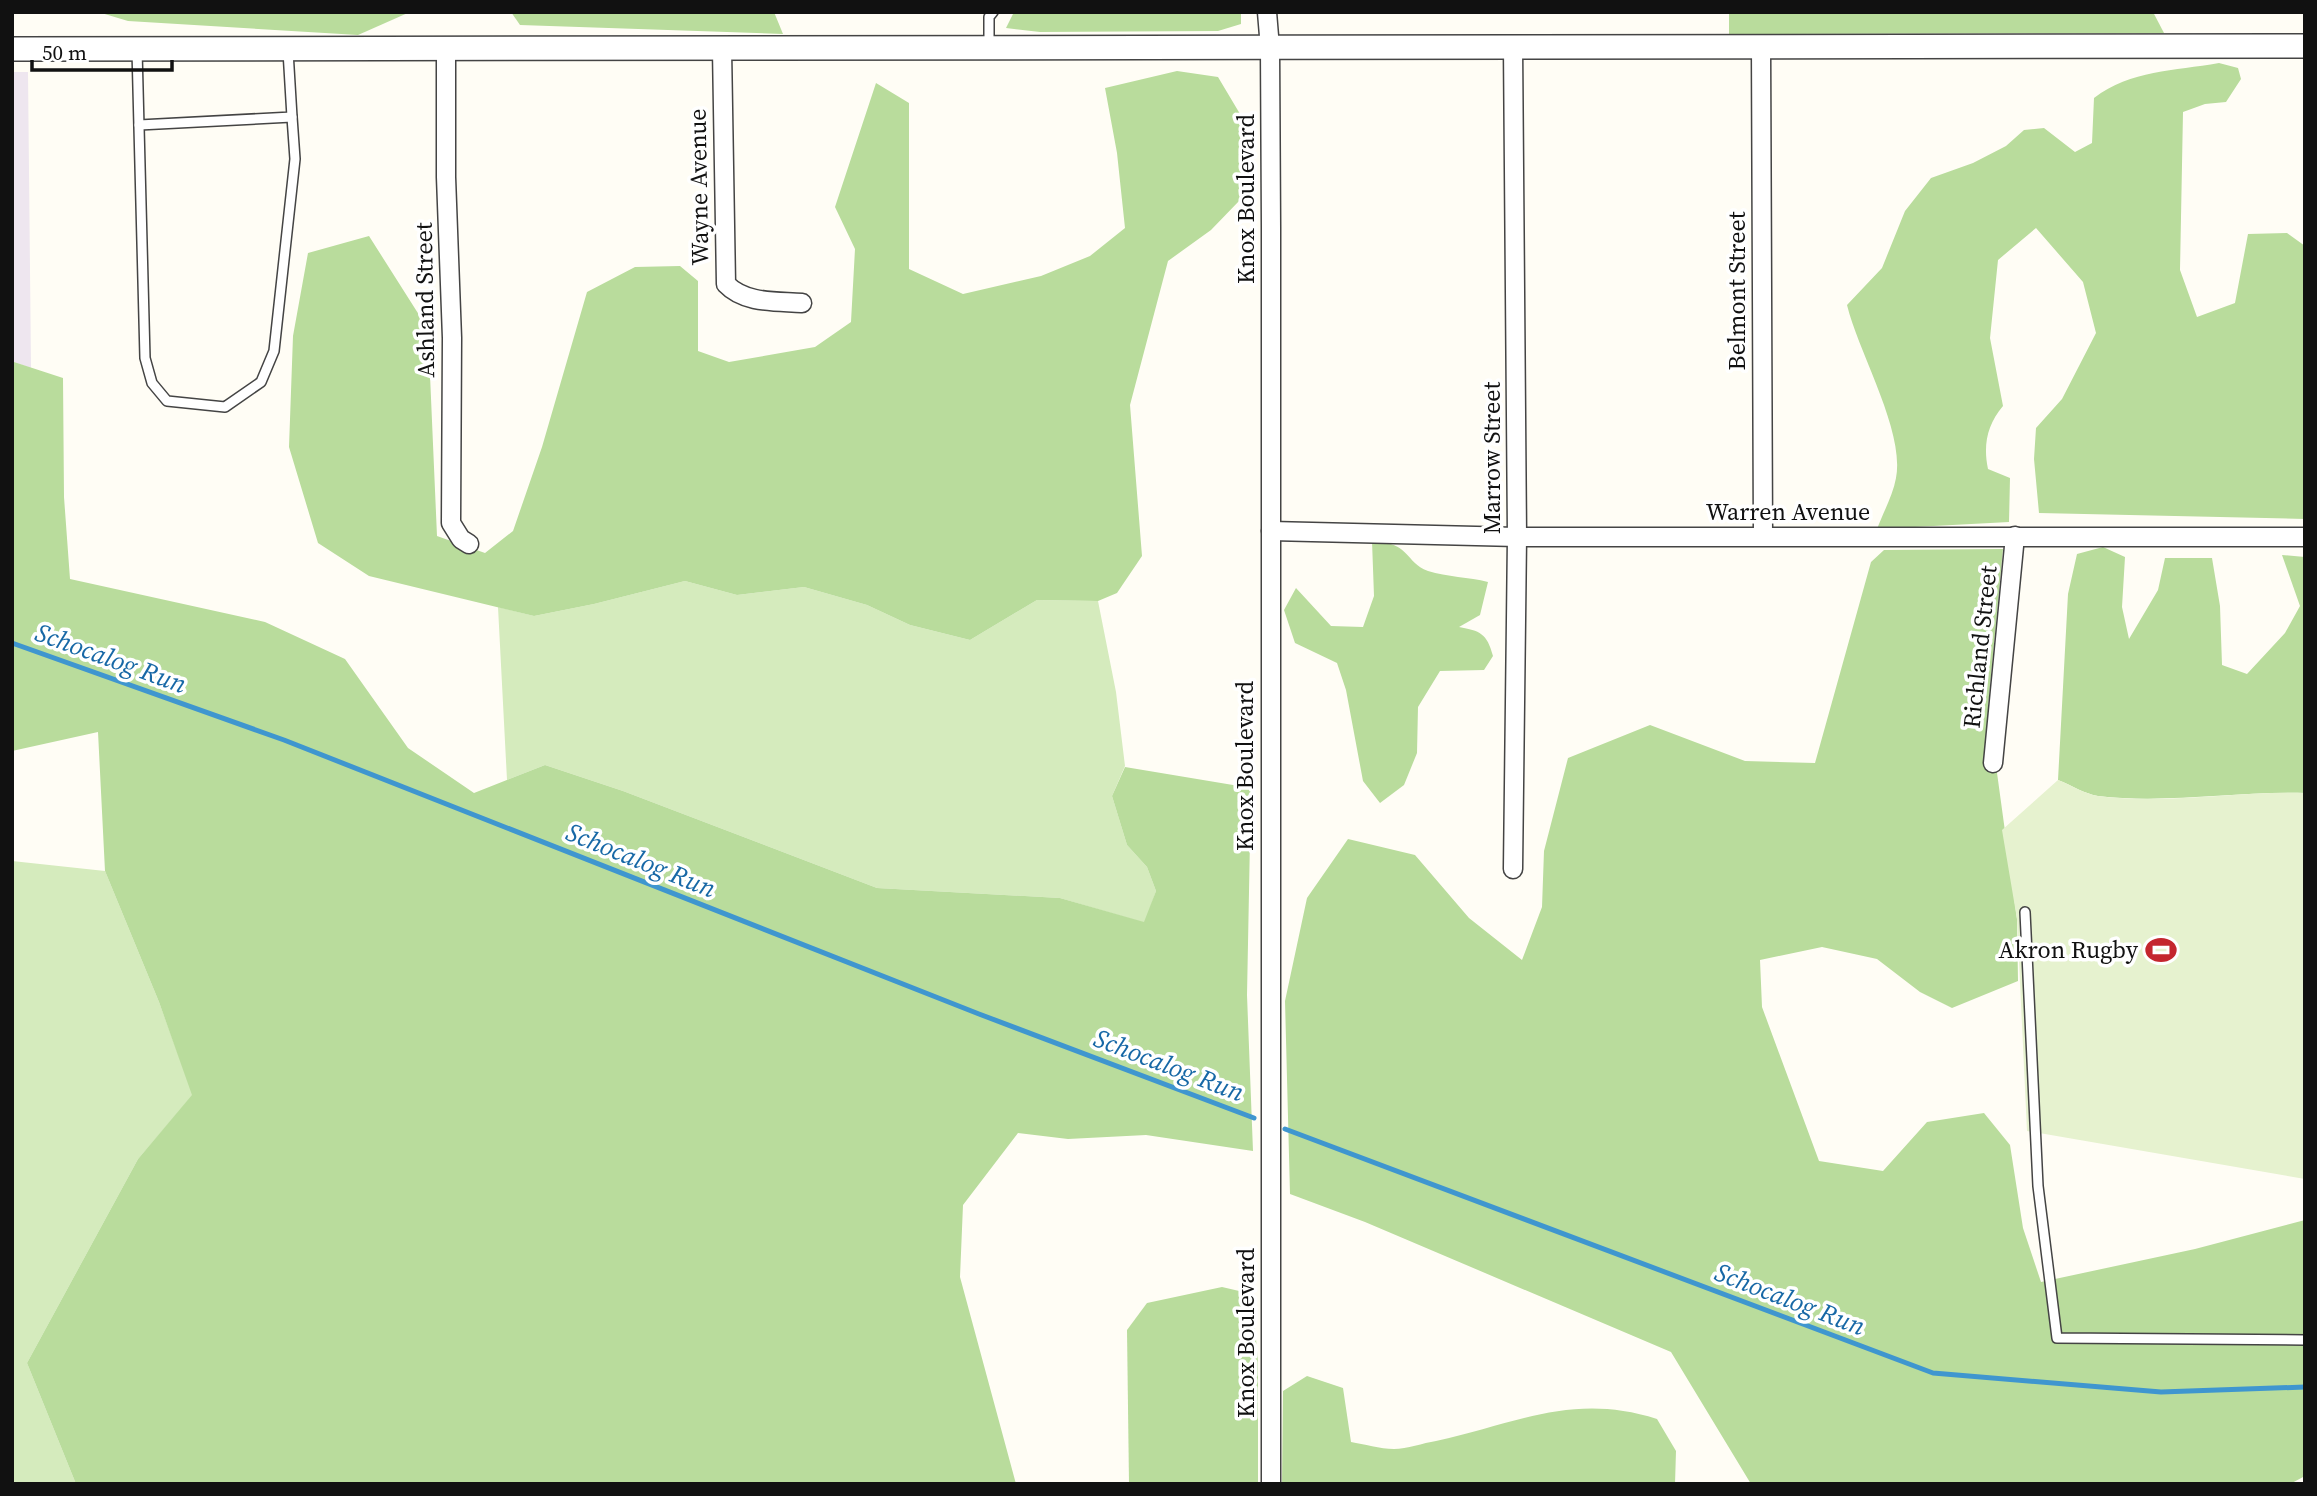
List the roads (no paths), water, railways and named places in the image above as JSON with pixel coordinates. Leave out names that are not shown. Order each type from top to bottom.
[{"type":"street","name":"Knox Boulevard","points":[[1267,12],[1270,48],[1271,1484]]},
{"type":"street","name":"Marrow Street","points":[[1513,46],[1517,537],[1513,869]]},
{"type":"street","name":"Belmont Street","points":[[1761,46],[1763,536]]},
{"type":"street","points":[[12,49],[2305,46]]},
{"type":"street","name":"Ashland Street","points":[[446,48],[446,177],[452,338],[451,523],[461,539],[469,544]]},
{"type":"street","name":"Wayne Avenue","points":[[722,49],[726,284],[735,293],[751,299],[802,303]]},
{"type":"street","name":"Warren Avenue","points":[[1271,531],[1517,537],[2305,537]]},
{"type":"street","name":"Richland Street","points":[[1993,763],[2015,536]]},
{"type":"lane","points":[[989,48],[989,17],[993,12]]},
{"type":"lane","points":[[137,48],[145,358],[152,383],[167,401],[225,407],[261,382],[274,351],[295,159],[288,48]]},
{"type":"lane","points":[[139,125],[292,117]]},
{"type":"lane","points":[[2025,912],[2038,1186],[2057,1338],[2305,1340]]},
{"type":"waterway","name":"Schocalog Run","points":[[12,643],[284,740],[979,1014],[1254,1118]]},
{"type":"waterway","name":"Schocalog Run","points":[[1285,1129],[1933,1373],[2161,1392],[2305,1387]]},
{"type":"place","name":"Akron Rugby","points":[[2161,950]]}]
